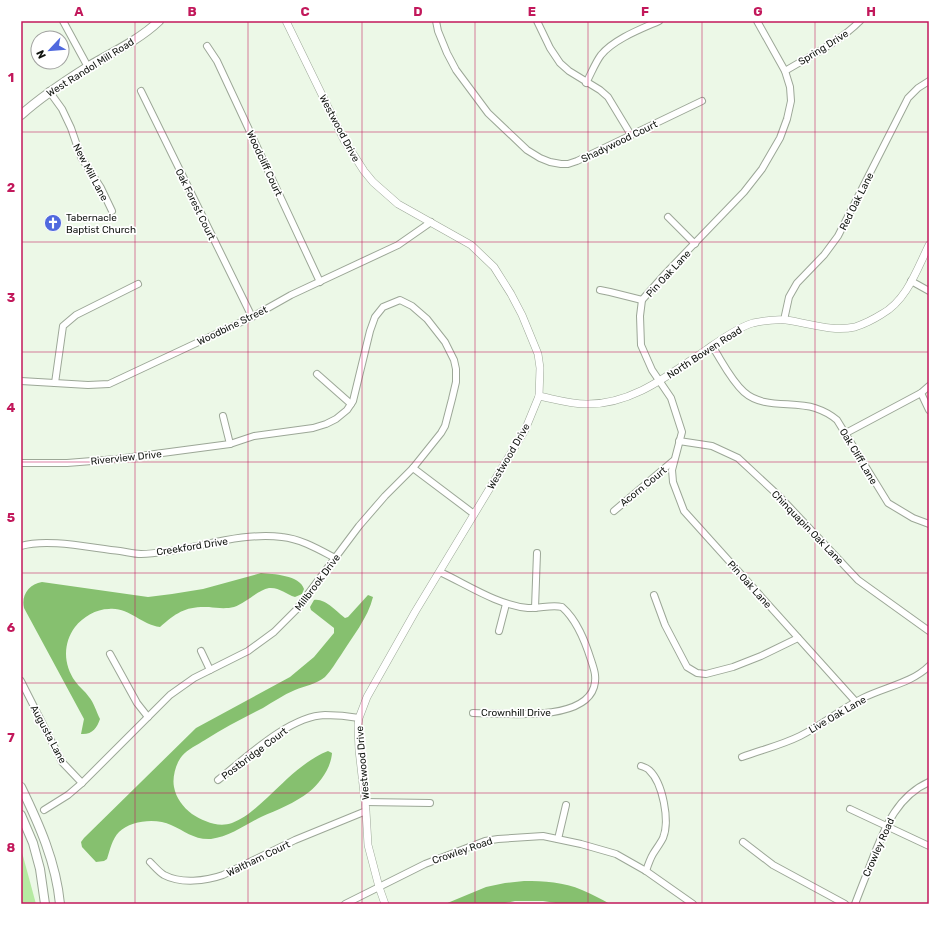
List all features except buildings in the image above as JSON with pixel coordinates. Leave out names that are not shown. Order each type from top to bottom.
[{"type":"main road","name":"West Randol Mill Road","points":[[21,115],[49,91],[153,28],[159,21]]},
{"type":"main road","points":[[21,787],[39,824],[53,863],[60,904]]},
{"type":"main road","points":[[21,815],[33,843],[40,869],[45,904]]},
{"type":"street","name":"Westwood Drive","points":[[286,21],[344,140],[364,171],[398,204],[471,245],[494,267],[522,315],[538,354],[540,368],[539,396],[525,430],[415,612],[367,697],[359,718],[359,750],[366,811],[368,845],[385,904]]},
{"type":"street","name":"Shadywood Court","points":[[436,21],[442,43],[456,70],[488,113],[532,154],[550,162],[568,164],[577,161],[702,101]]},
{"type":"street","points":[[537,21],[550,48],[560,63],[586,83],[608,96],[632,135]]},
{"type":"street","points":[[586,83],[601,55],[611,46],[659,21]]},
{"type":"street","name":"Pin Oak Lane","points":[[757,21],[785,71],[790,87],[791,101],[787,119],[780,138],[762,169],[744,192],[642,300],[640,316],[641,344],[652,370],[671,398],[682,432],[673,461],[672,470],[673,482],[684,511],[856,702]]},
{"type":"street","name":"Spring Drive","points":[[785,71],[852,30],[860,21]]},
{"type":"street","points":[[66,22],[88,67]]},
{"type":"street","name":"Woodcliff Court","points":[[207,46],[217,60],[320,282]]},
{"type":"street","name":"Red Oak Lane","points":[[784,320],[789,297],[797,283],[824,255],[838,236],[908,98],[918,88],[929,81]]},
{"type":"street","name":"New Mill Lane","points":[[49,91],[62,109],[71,128],[81,157],[101,188],[112,211]]},
{"type":"street","name":"Oak Forest Court","points":[[141,91],[252,317]]},
{"type":"street","points":[[668,217],[695,244]]},
{"type":"street","name":"Woodbine Street","points":[[21,381],[88,385],[109,384],[252,317],[291,295],[398,245],[431,222]]},
{"type":"street","name":"North Bowen Road","points":[[539,396],[586,404],[606,402],[631,396],[659,381],[742,327],[752,323],[784,320],[822,327],[840,328],[854,327],[868,322],[884,314],[895,305],[911,281],[929,245]]},
{"type":"street","points":[[911,281],[929,291]]},
{"type":"street","points":[[55,383],[63,326],[76,315],[138,284]]},
{"type":"street","points":[[600,290],[642,300]]},
{"type":"street","name":"Millbrook Drive","points":[[44,810],[68,795],[82,783],[170,695],[194,678],[248,651],[274,632],[296,610],[359,526],[425,454],[445,426],[456,382],[456,369],[454,360],[445,342],[427,319],[408,303],[400,300],[393,302],[383,307],[375,317],[351,404]]},
{"type":"street","name":"Oak Cliff Lane","points":[[712,346],[734,381],[756,400],[814,408],[828,413],[837,420],[888,503],[913,518],[929,524]]},
{"type":"street","points":[[317,374],[351,404]]},
{"type":"street","points":[[846,433],[920,393],[929,386]]},
{"type":"street","points":[[920,393],[929,410]]},
{"type":"street","name":"Riverview Drive","points":[[21,463],[67,463],[117,459],[230,444],[254,436],[313,428],[326,424],[336,419],[347,410],[351,404]]},
{"type":"street","points":[[223,416],[230,444]]},
{"type":"street","name":"Chinquapin Oak Lane","points":[[679,441],[712,446],[738,458],[780,497],[858,580],[929,631]]},
{"type":"street","name":"Acorn Court","points":[[614,511],[673,461]]},
{"type":"street","points":[[413,468],[474,514]]},
{"type":"street","name":"Creekford Drive","points":[[21,546],[31,543],[63,544],[140,554],[172,551],[259,536],[282,537],[307,544],[335,558]]},
{"type":"street","points":[[535,608],[537,553]]},
{"type":"street","name":"Crownhill Drive","points":[[440,572],[506,604],[535,608],[550,606],[562,607],[575,622],[589,654],[595,673],[593,689],[585,700],[579,705],[556,712],[539,714],[473,713]]},
{"type":"street","points":[[654,595],[665,625],[687,667],[697,673],[706,674],[733,667],[761,656],[798,638]]},
{"type":"street","points":[[499,631],[506,604]]},
{"type":"street","points":[[201,651],[210,670]]},
{"type":"street","points":[[110,654],[137,703],[148,717]]},
{"type":"street","name":"Live Oak Lane","points":[[742,757],[801,735],[856,702],[905,681],[925,670],[929,666]]},
{"type":"street","name":"Augusta Lane","points":[[21,681],[62,762],[82,783]]},
{"type":"street","name":"Postbridge Court","points":[[218,780],[277,734],[298,722],[324,715],[359,718]]},
{"type":"street","points":[[641,766],[652,774],[660,789],[665,812],[663,837],[652,856],[646,871]]},
{"type":"street","name":"Crowley Road","points":[[855,904],[886,826],[896,808],[906,797],[920,786],[929,782]]},
{"type":"street","points":[[365,802],[430,803]]},
{"type":"street","points":[[558,839],[566,805]]},
{"type":"street","points":[[850,809],[929,846]]},
{"type":"street","name":"Waltham Court","points":[[150,862],[164,875],[178,879],[193,880],[213,878],[223,875],[295,840],[366,811]]},
{"type":"street","name":"Crowley Road","points":[[345,904],[425,864],[485,841],[543,836],[581,844],[616,854],[646,871],[693,904]]},
{"type":"street","points":[[743,842],[773,866],[845,904]]},
{"type":"shaded area","points":[[261,573],[292,578],[301,584],[304,589],[302,594],[295,597],[279,590],[269,588],[234,607],[201,607],[182,611],[160,627],[153,626],[129,613],[116,609],[99,610],[82,620],[75,627],[68,640],[66,654],[68,668],[77,683],[91,699],[100,719],[94,730],[81,734],[84,719],[24,608],[23,603],[25,595],[33,585],[42,582],[148,597],[203,589]]},
{"type":"shaded area","points":[[368,595],[373,597],[364,620],[325,677],[286,694],[190,749],[182,756],[175,770],[174,787],[180,802],[192,814],[211,823],[221,825],[237,821],[251,812],[296,771],[311,760],[328,751],[332,753],[327,770],[309,792],[298,800],[218,838],[200,838],[159,821],[144,821],[130,825],[119,832],[113,841],[107,859],[104,861],[96,862],[82,847],[81,842],[84,838],[196,728],[290,677],[314,657],[334,633],[334,628],[311,610],[310,607],[314,600],[327,603],[345,618],[348,617]]},
{"type":"shaded area","points":[[21,850],[23,856],[36,904],[21,904]]},
{"type":"shaded area","points":[[524,881],[568,885],[610,904],[562,904],[543,901],[515,901],[500,904],[445,904],[486,887]]},
{"type":"place","name":"Tabernacle Baptist Church","points":[[53,223]]}]
